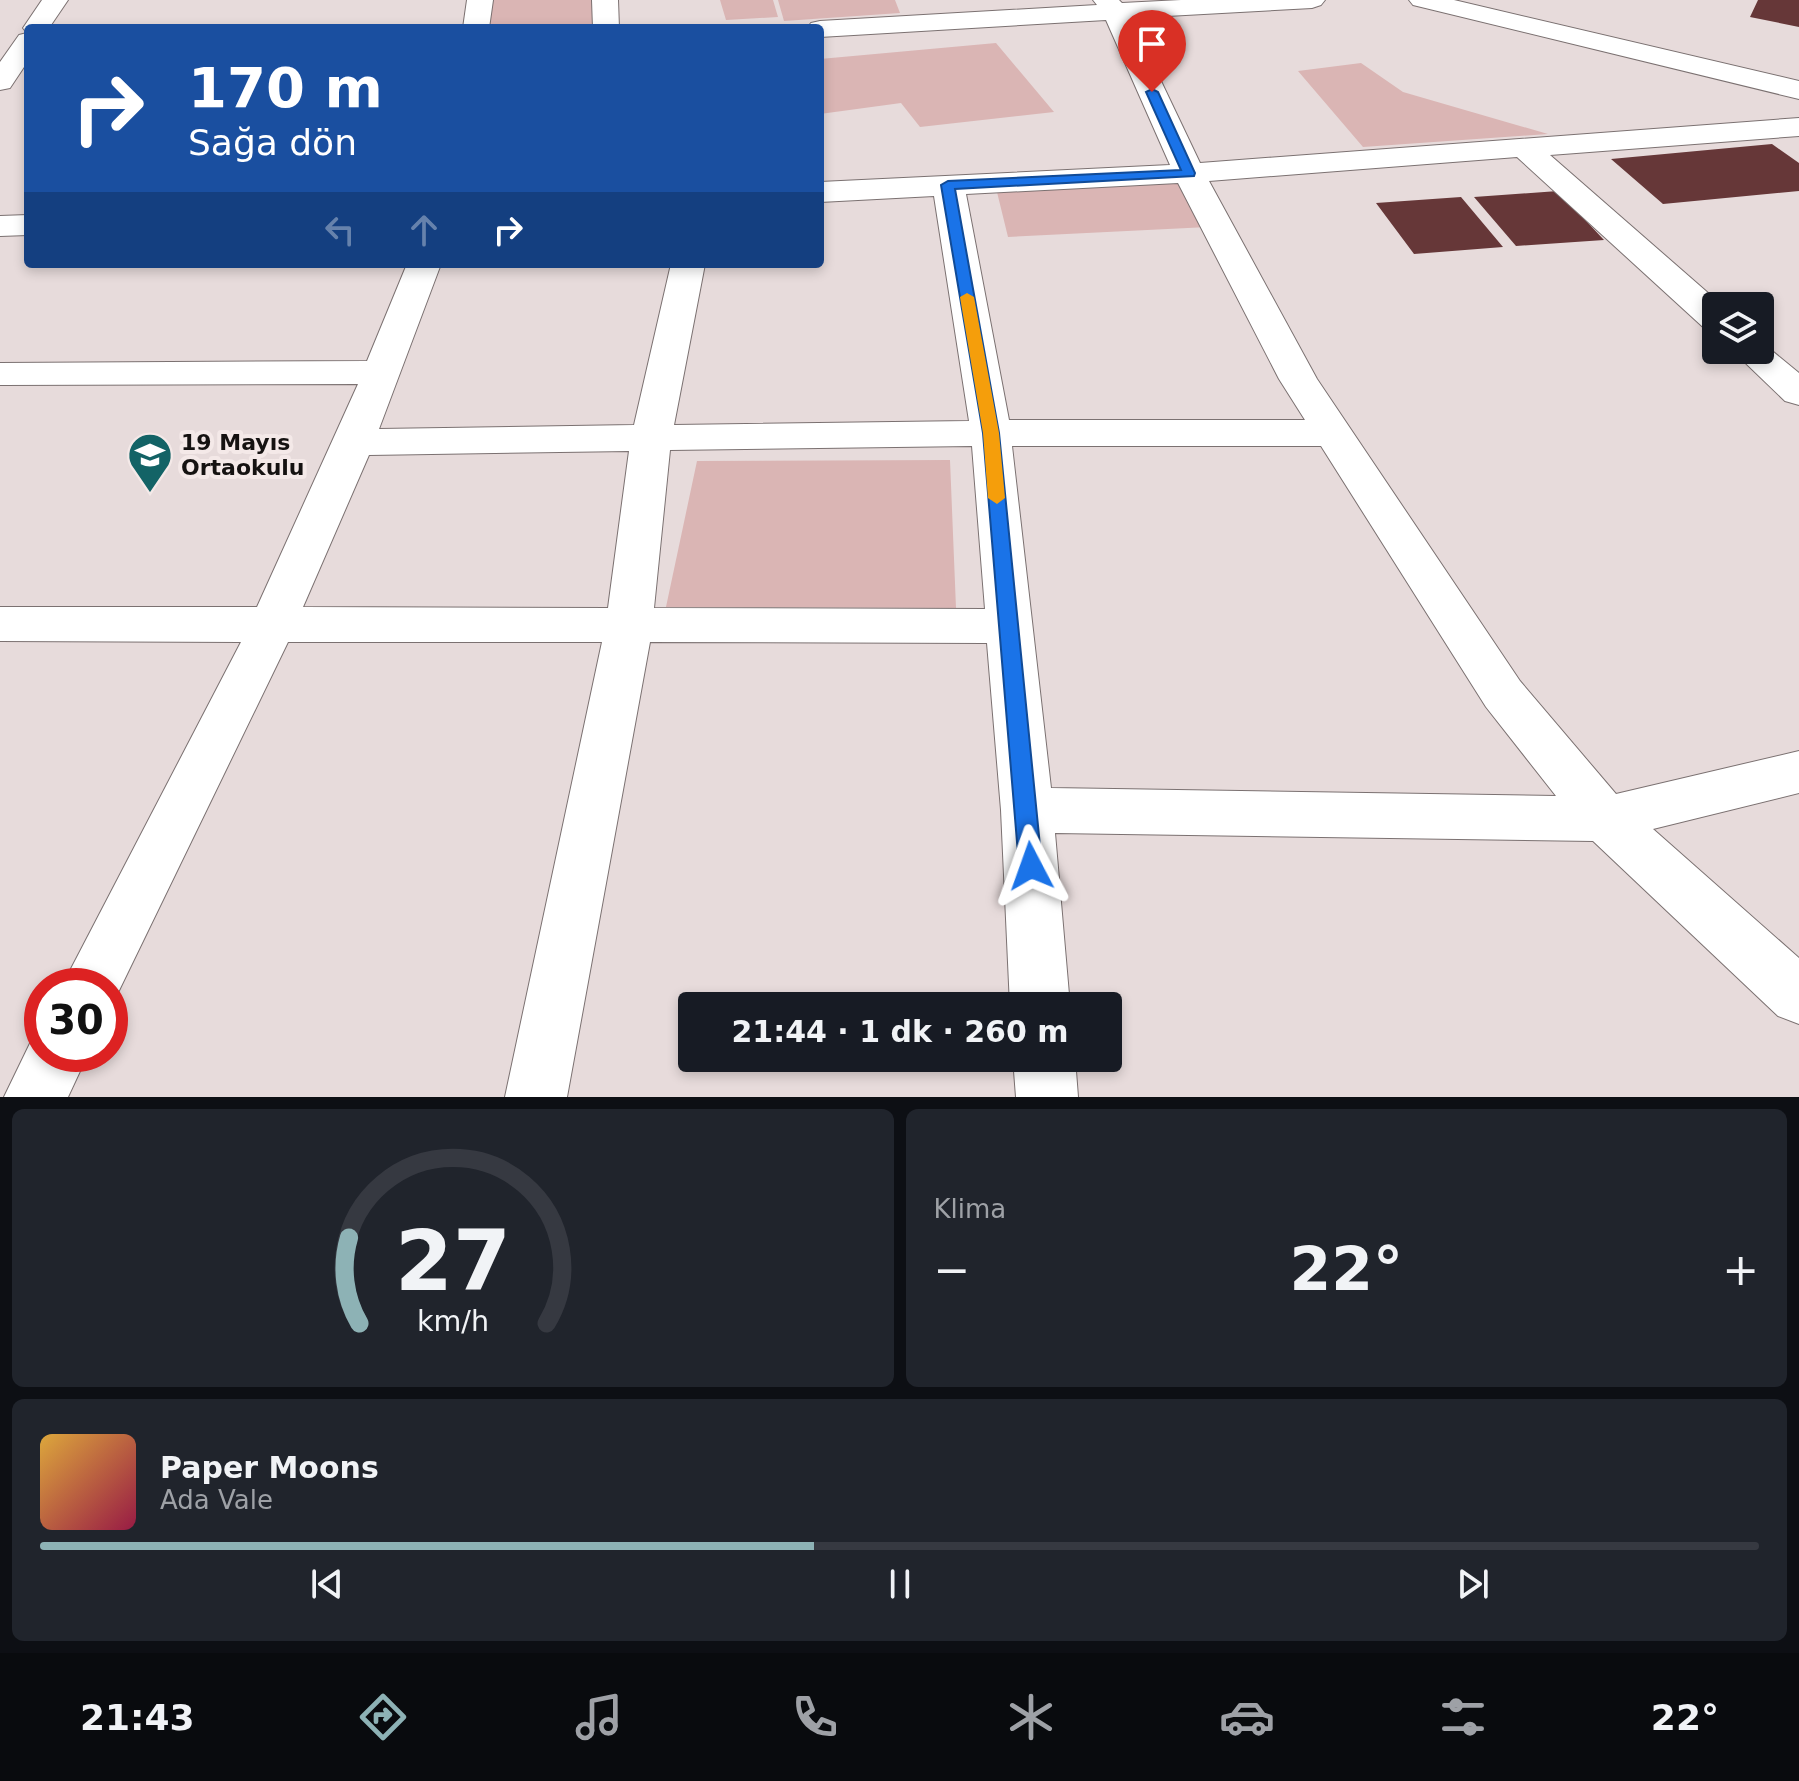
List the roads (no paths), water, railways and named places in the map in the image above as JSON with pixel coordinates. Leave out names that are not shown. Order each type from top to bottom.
[{"type":"street","points":[[39,24],[55,0]]},
{"type":"street","points":[[477,24],[480,0]]},
{"type":"street","points":[[605,0],[606,24]]},
{"type":"street","points":[[824,29],[1110,6],[1312,0]]},
{"type":"street","points":[[1422,0],[1799,90]]},
{"type":"street","points":[[1110,6],[1189,173],[1298,379],[1503,694],[1605,819],[1799,996]]},
{"type":"street","points":[[0,82],[24,47]]},
{"type":"street","points":[[0,91],[24,89]]},
{"type":"street","points":[[824,192],[1189,173],[1799,127]]},
{"type":"street","points":[[1524,148],[1702,307]]},
{"type":"street","points":[[948,185],[991,433],[1027,810],[1039,992]]},
{"type":"street","points":[[0,226],[24,225]]},
{"type":"street","points":[[100,968],[272,626],[354,442],[422,268]]},
{"type":"street","points":[[536,1097],[629,627],[651,438],[687,268]]},
{"type":"street","points":[[1767,364],[1799,393]]},
{"type":"street","points":[[0,374],[382,372]]},
{"type":"street","points":[[354,442],[991,433],[1333,433]]},
{"type":"street","points":[[0,624],[1009,626]]},
{"type":"street","points":[[1027,810],[1605,819],[1799,772]]},
{"type":"street","points":[[35,1097],[48,1072]]},
{"type":"street","points":[[1045,1072],[1047,1097]]},
{"type":"place","name":"19 Mayıs Ortaokulu","points":[[150,494]]}]
